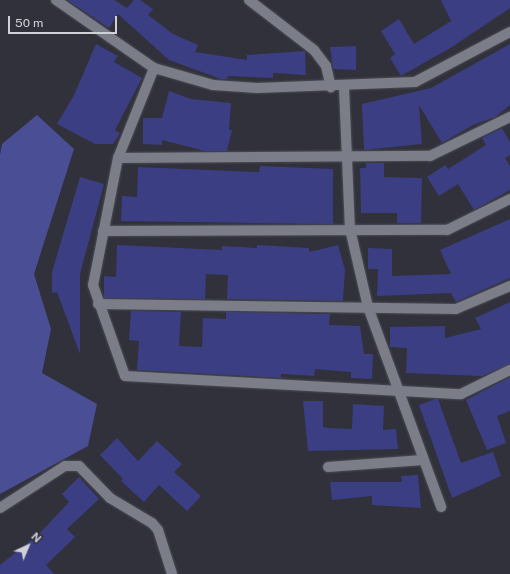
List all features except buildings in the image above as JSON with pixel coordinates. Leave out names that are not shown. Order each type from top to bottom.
[{"type":"street","points":[[56,0],[154,68],[213,85],[344,87],[415,82],[510,32]]},
{"type":"street","points":[[249,0],[314,50],[326,66],[331,87]]},
{"type":"street","points":[[154,68],[118,158],[92,285],[125,376],[395,388],[461,394],[510,370]]},
{"type":"street","points":[[344,87],[350,229],[368,307],[395,388],[441,507]]},
{"type":"street","points":[[118,158],[430,156],[510,117]]},
{"type":"street","points":[[103,231],[350,229],[447,230],[510,199]]},
{"type":"street","points":[[98,304],[456,309],[510,286]]},
{"type":"street","points":[[328,467],[423,460]]},
{"type":"street","points":[[0,508],[65,466],[79,466],[110,498],[152,522],[158,530],[172,574]]},
{"type":"shaded area","points":[[37,115],[74,149],[34,274],[51,329],[42,373],[97,404],[88,446],[0,494],[0,155],[2,144]]}]
